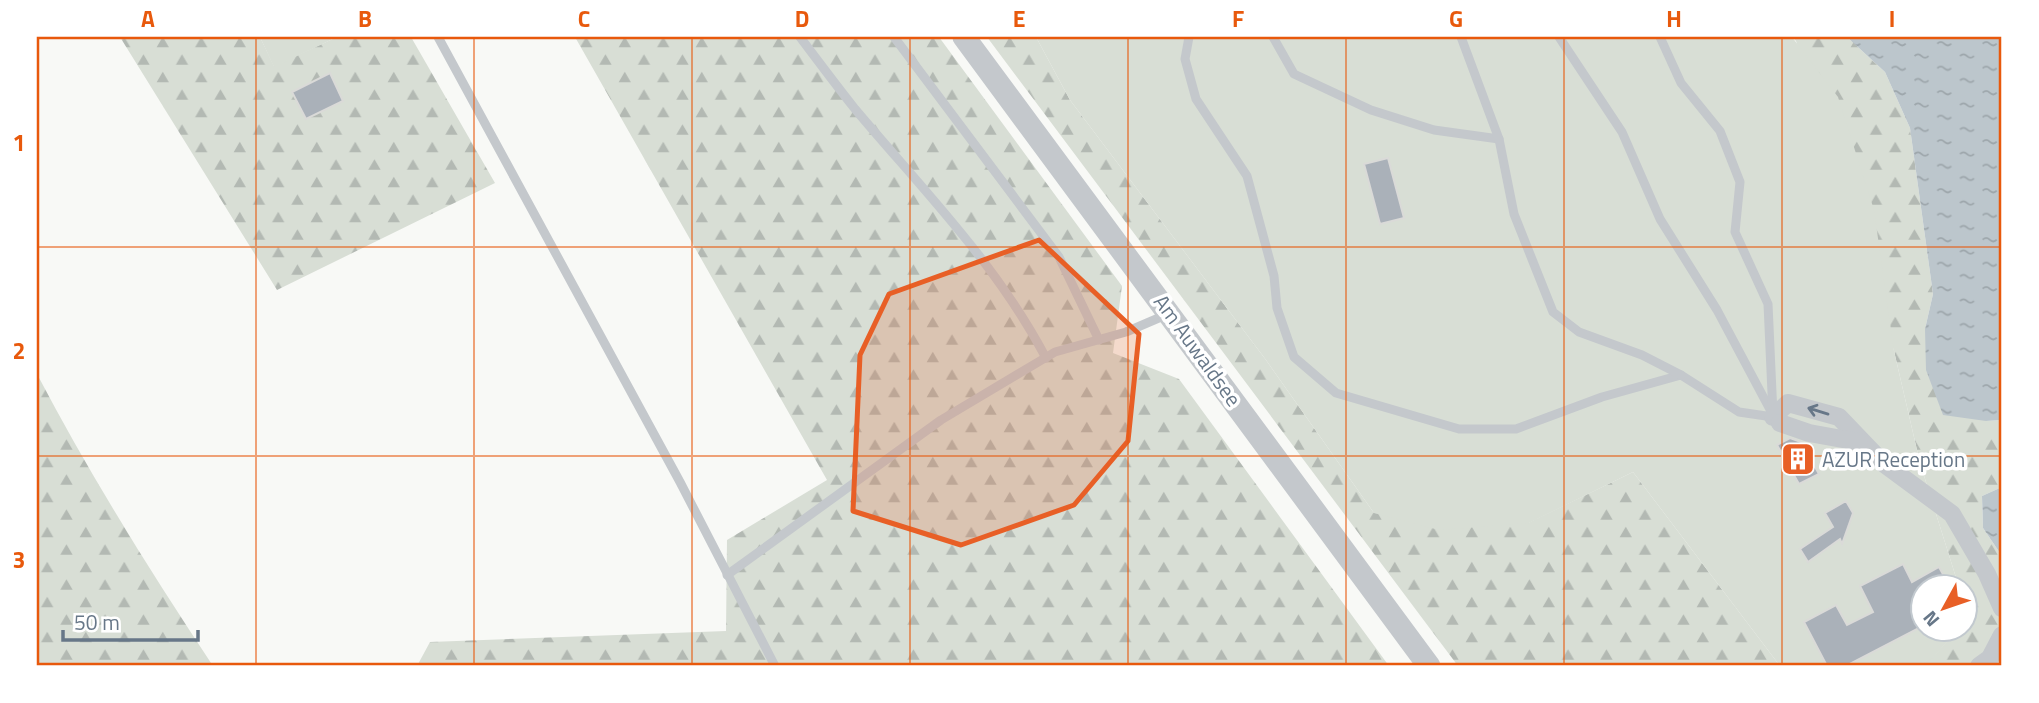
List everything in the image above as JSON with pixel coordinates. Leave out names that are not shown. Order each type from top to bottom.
[{"type":"street","name":"Am Auwaldsee","points":[[964,37],[1429,666]]},
{"type":"street","points":[[1777,420],[1788,403],[1839,418],[1858,442],[1952,514],[1987,574],[2002,608]]},
{"type":"street","points":[[1979,666],[1990,658],[2002,635]]},
{"type":"lane","points":[[438,37],[680,482],[775,666]]},
{"type":"lane","points":[[800,37],[855,109],[990,266],[1028,324],[1046,358]]},
{"type":"lane","points":[[894,37],[1059,257],[1098,340]]},
{"type":"lane","points":[[1188,37],[1185,59],[1196,99],[1247,176],[1274,276],[1277,308],[1294,357],[1336,393],[1459,429],[1516,429],[1602,397],[1681,375]]},
{"type":"lane","points":[[1273,37],[1294,74],[1371,110],[1434,130],[1499,139]]},
{"type":"lane","points":[[1461,37],[1499,139],[1514,214],[1553,312],[1579,332],[1642,355],[1681,375],[1739,412],[1777,420]]},
{"type":"lane","points":[[1559,37],[1622,132],[1660,219],[1717,310],[1777,420]]},
{"type":"lane","points":[[1660,37],[1681,83],[1720,131],[1740,182],[1735,232],[1768,304],[1777,420]]},
{"type":"lane","points":[[727,575],[941,420],[1046,358],[1170,313]]},
{"type":"highlighted area","points":[[1039,240],[1139,334],[1128,441],[1074,505],[961,545],[853,511],[860,355],[889,294]]},
{"type":"green space","points":[[120,37],[260,37],[274,66],[337,37],[411,37],[495,183],[277,290]]},
{"type":"green space","points":[[260,37],[337,37],[274,67]]},
{"type":"green space","points":[[575,37],[939,37],[1122,286],[1113,353],[1179,379],[1389,666],[417,666],[430,642],[726,631],[727,540],[827,480]]},
{"type":"green space","points":[[987,37],[1036,37],[1070,100],[1266,360],[1374,513],[1528,523],[1633,472],[1780,666],[1458,666]]},
{"type":"green space","points":[[1036,37],[1792,37],[1838,97],[1874,210],[1894,351],[1920,463],[1955,574],[1910,574],[1910,644],[1945,644],[1933,658],[1916,666],[1780,666],[1633,472],[1529,523],[1439,530],[1374,513],[1266,360],[1070,100]]},
{"type":"green space","points":[[1792,37],[1847,37],[1885,72],[1910,128],[1933,294],[1925,329],[1986,421],[2002,420],[2002,487],[1982,496],[1983,528],[2002,556],[2002,666],[1916,666],[1933,657],[1945,644],[1980,644],[1980,574],[1955,574],[1920,463],[1894,351],[1796,41]]},
{"type":"green space","points":[[37,374],[121,522],[213,666],[37,666]]},
{"type":"water","points":[[1847,37],[2002,37],[2002,420],[1986,421],[1943,415],[1926,370],[1925,329],[1933,294],[1910,128],[1885,72]]},
{"type":"water","points":[[2002,487],[2002,556],[1983,528],[1982,496]]},
{"type":"building","points":[[330,73],[343,101],[306,119],[292,92]]},
{"type":"building","points":[[1388,158],[1404,218],[1380,224],[1364,164]]},
{"type":"building","name":"AZUR Reception","points":[[1790,438],[1801,442],[1819,474],[1799,484],[1777,445]]},
{"type":"building","points":[[1846,501],[1853,513],[1842,544],[1840,539],[1808,562],[1800,549],[1833,527],[1825,513]]},
{"type":"building","points":[[1903,564],[1910,578],[1910,633],[1846,666],[1827,666],[1804,622],[1836,605],[1847,625],[1873,612],[1860,586]]},
{"type":"building","points":[[1939,567],[1943,574],[1926,574]]},
{"type":"place","name":"AZUR Reception","points":[[1798,459]]}]
